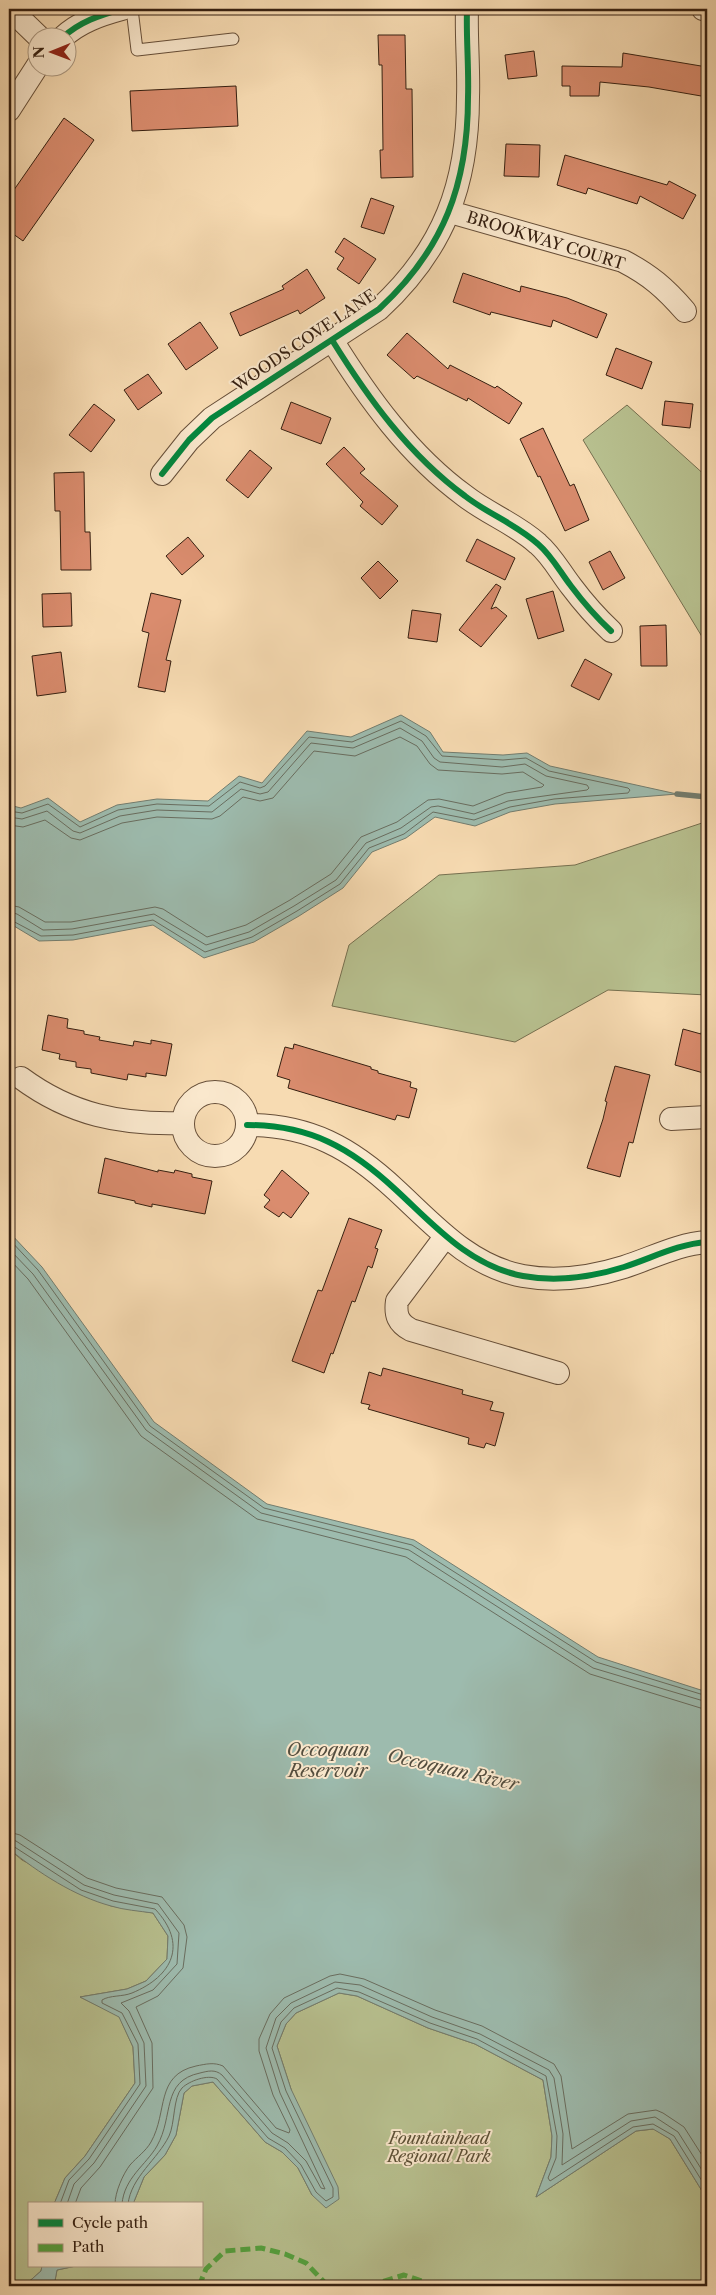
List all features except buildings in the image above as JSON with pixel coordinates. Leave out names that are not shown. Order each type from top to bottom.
[{"type":"street","points":[[10,9],[30,28]]},
{"type":"street","points":[[76,28],[102,14],[122,9]]},
{"type":"street","name":"WOODS COVE LANE","points":[[162,474],[189,440],[212,418],[379,308],[398,291],[428,253],[450,212],[465,141],[468,98],[467,9]]},
{"type":"street","points":[[703,9],[707,10]]},
{"type":"street","points":[[9,110],[30,78]]},
{"type":"street","name":"BROOKWAY COURT","points":[[450,212],[623,261],[646,273],[665,288],[685,311]]},
{"type":"street","points":[[332,340],[359,382],[389,422],[432,469],[467,498],[519,528],[540,545],[592,612],[611,631]]},
{"type":"street","points":[[21,1078],[59,1101],[88,1114],[135,1123],[182,1123]]},
{"type":"street","points":[[219,1091],[240,1105],[247,1125],[246,1136],[238,1146],[229,1153],[217,1156],[205,1155],[196,1151],[188,1142],[182,1123],[185,1111],[199,1094],[219,1091]]},
{"type":"street","points":[[672,1119],[707,1117]]},
{"type":"street","points":[[247,1125],[292,1128],[311,1133],[334,1144],[371,1169],[445,1237],[491,1265],[521,1276],[564,1278],[588,1276],[624,1267],[671,1249],[705,1242]]},
{"type":"street","points":[[445,1237],[397,1301],[395,1311],[399,1320],[411,1330],[558,1373]]},
{"type":"lane","points":[[132,9],[137,50],[232,39]]},
{"type":"green space","points":[[627,405],[707,477],[707,995],[608,990],[515,1042],[332,1006],[349,945],[439,875],[575,865],[702,823],[704,640],[583,440]]},
{"type":"green space","points":[[9,1849],[22,1860],[111,1906],[153,1913],[168,1936],[167,1959],[146,1981],[127,1989],[80,1997],[119,2016],[133,2047],[135,2083],[85,2156],[65,2178],[55,2202],[28,2202],[28,2268],[42,2268],[41,2271],[24,2286],[9,2286]]},
{"type":"green space","name":"Fountainhead Regional Park","points":[[339,1993],[357,1996],[428,2028],[475,2044],[543,2080],[552,2136],[551,2157],[536,2197],[636,2131],[654,2129],[670,2139],[707,2199],[707,2286],[54,2286],[57,2270],[66,2268],[202,2268],[202,2202],[134,2202],[144,2177],[165,2155],[176,2135],[184,2093],[192,2086],[213,2082],[265,2142],[282,2152],[298,2168],[312,2195],[291,2089],[277,2046],[286,2024],[296,2013]]},
{"type":"water","points":[[401,715],[430,732],[443,752],[503,755],[527,753],[550,766],[677,794],[555,804],[510,812],[475,826],[435,817],[406,838],[372,852],[343,888],[299,916],[254,942],[204,958],[153,925],[73,940],[39,941],[9,923],[9,805],[21,808],[48,798],[80,822],[117,805],[157,799],[208,801],[239,776],[262,783],[307,731],[351,737]]},
{"type":"water","name":"Occoquan Reservoir","points":[[9,1232],[42,1267],[154,1422],[267,1504],[414,1540],[598,1657],[707,1692],[707,2199],[670,2139],[653,2129],[636,2131],[536,2197],[551,2157],[552,2136],[543,2080],[475,2044],[428,2028],[357,1996],[339,1993],[296,2013],[286,2024],[277,2046],[291,2089],[338,2187],[339,2199],[326,2208],[312,2195],[298,2168],[282,2152],[265,2142],[213,2082],[192,2086],[184,2093],[176,2135],[165,2155],[144,2177],[134,2202],[55,2202],[65,2178],[85,2156],[135,2083],[133,2047],[119,2017],[80,1997],[127,1989],[146,1981],[167,1959],[168,1936],[153,1913],[97,1902],[70,1890],[32,1867],[9,1849]]},
{"type":"water","points":[[42,2268],[66,2268],[57,2270],[54,2286],[24,2286],[41,2271]]},
{"type":"waterway","points":[[677,794],[707,797]]},
{"type":"marked path","points":[[199,2286],[206,2269],[225,2251],[261,2248],[285,2254],[306,2263],[327,2285],[331,2286]]},
{"type":"marked path","points":[[369,2286],[404,2275],[431,2284],[457,2286]]},
{"type":"cycle path","points":[[75,28],[90,20],[122,9]]},
{"type":"cycle path","points":[[162,474],[189,440],[212,418],[379,309],[420,263],[436,238],[448,213],[457,186],[463,158],[467,129],[468,97],[467,9]]},
{"type":"cycle path","points":[[332,340],[375,404],[408,444],[445,480],[465,496],[521,531],[538,544],[552,559],[585,604],[611,631]]},
{"type":"cycle path","points":[[247,1125],[291,1129],[310,1134],[346,1151],[379,1175],[453,1242],[486,1263],[504,1271],[523,1276],[548,1279],[587,1276],[624,1267],[686,1245],[707,1242]]},
{"type":"water label","name":"Occoquan River","points":[[453,1770]]}]
